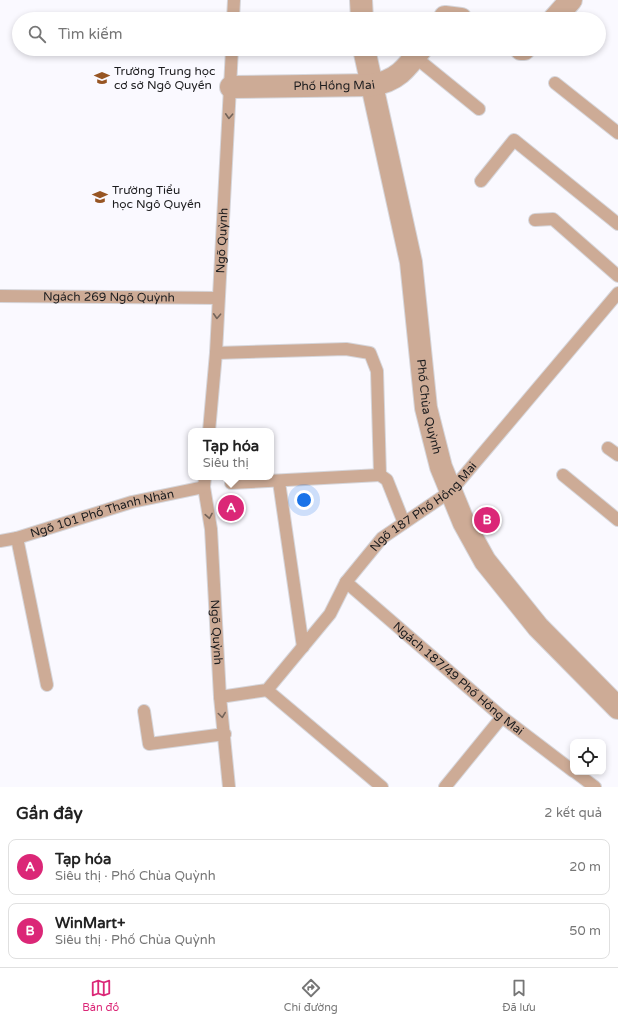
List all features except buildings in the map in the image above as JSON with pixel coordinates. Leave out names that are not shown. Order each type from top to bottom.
[{"type":"street","points":[[361,0],[362,12]]},
{"type":"street","points":[[560,12],[571,0]]},
{"type":"street","name":"Phố Chùa Quỳnh","points":[[366,56],[411,262],[426,408],[441,467],[464,523],[485,561],[538,627],[618,708]]},
{"type":"street","name":"Phố Hồng Mai","points":[[231,87],[372,85],[386,83],[404,71],[416,56]]},
{"type":"lane","points":[[233,12],[234,0]]},
{"type":"lane","name":"Ngõ Quỳnh","points":[[209,428],[216,353],[232,56]]},
{"type":"lane","points":[[421,56],[479,109]]},
{"type":"lane","points":[[555,83],[618,132]]},
{"type":"lane","points":[[480,181],[514,140],[618,224]]},
{"type":"lane","points":[[535,220],[553,219],[618,276]]},
{"type":"lane","name":"Ngõ 187 Phố Hồng Mai","points":[[267,690],[330,614],[346,582],[382,538],[451,491],[618,292]]},
{"type":"lane","name":"Ngách 269 Ngõ Quỳnh","points":[[0,296],[218,298]]},
{"type":"lane","points":[[216,353],[346,349],[370,353],[377,371],[380,475]]},
{"type":"lane","points":[[608,448],[618,455]]},
{"type":"lane","points":[[231,483],[279,482],[380,475],[387,480],[404,523]]},
{"type":"lane","points":[[563,475],[618,520]]},
{"type":"lane","name":"Ngõ Quỳnh","points":[[205,482],[211,529],[220,697],[230,787]]},
{"type":"lane","name":"Ngõ 101 Phố Thanh Nhàn","points":[[0,541],[17,538],[132,502],[205,482]]},
{"type":"lane","points":[[279,482],[303,647]]},
{"type":"lane","points":[[17,538],[48,685]]},
{"type":"lane","name":"Ngách 187/49 Phố Hồng Mai","points":[[346,582],[502,718],[570,768]]},
{"type":"lane","points":[[220,697],[267,690],[382,787]]},
{"type":"lane","points":[[144,711],[149,744],[225,734]]},
{"type":"lane","points":[[445,787],[502,718]]},
{"type":"lane","name":"Ngách 187/49 Phố Hồng Mai","points":[[579,775],[595,787]]},
{"type":"place","name":"Trường Trung học cơ sở Ngô Quyền","points":[[102,78]]},
{"type":"place","name":"Trường Tiểu học Ngô Quyền","points":[[100,197]]},
{"type":"place","name":"Tạp hóa","points":[[231,508]]},
{"type":"place","name":"WinMart+","points":[[487,520]]}]
